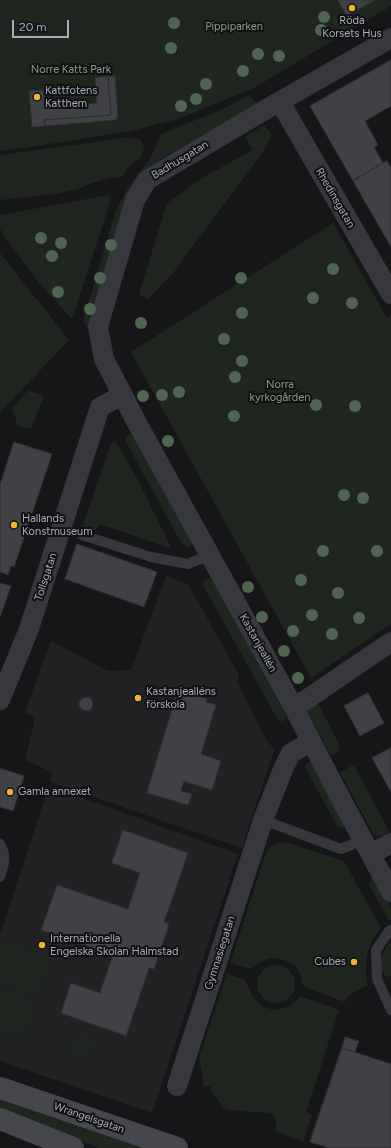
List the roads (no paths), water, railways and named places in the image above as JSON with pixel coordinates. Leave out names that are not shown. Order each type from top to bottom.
[{"type":"main road","name":"Wrangelsgatan","points":[[0,1088],[177,1148]]},
{"type":"main road","points":[[0,1120],[73,1148]]},
{"type":"street","name":"Badhusgatan","points":[[123,396],[104,359],[98,327],[135,200],[147,180],[391,38]]},
{"type":"street","name":"Rhedinsgatan","points":[[280,102],[391,294]]},
{"type":"street","name":"Kastanjeallén","points":[[123,396],[294,708],[391,892]]},
{"type":"street","name":"Tollsgatan","points":[[0,700],[30,629],[100,407],[123,396]]},
{"type":"street","points":[[294,708],[391,642]]},
{"type":"street","name":"Gymnasiegatan","points":[[177,1086],[264,820],[284,767],[292,753],[311,742]]},
{"type":"street","points":[[367,847],[391,843]]},
{"type":"lane","points":[[82,535],[151,557],[188,564],[210,555]]},
{"type":"lane","points":[[264,820],[341,849],[367,847]]},
{"type":"lane","points":[[0,844],[3,849],[4,867],[0,877]]},
{"type":"lane","points":[[391,930],[376,950],[376,979],[391,1010]]},
{"type":"place","name":"Röda Korsets Hus","points":[[352,8]]},
{"type":"place","name":"Kattfotens Katthem","points":[[37,97]]},
{"type":"place","name":"Hallands Konstmuseum","points":[[14,525]]},
{"type":"place","name":"Kastanjealléns förskola","points":[[138,698]]},
{"type":"place","name":"Gamla annexet","points":[[10,792]]},
{"type":"place","name":"Internationella Engelska Skolan Halmstad","points":[[42,945]]},
{"type":"place","name":"Cubes","points":[[354,962]]},
{"type":"park label","name":"Pippiparken","points":[[234,27]]},
{"type":"park label","name":"Norre Katts Park","points":[[71,70]]},
{"type":"park label","name":"Norra kyrkogården","points":[[280,391]]}]
